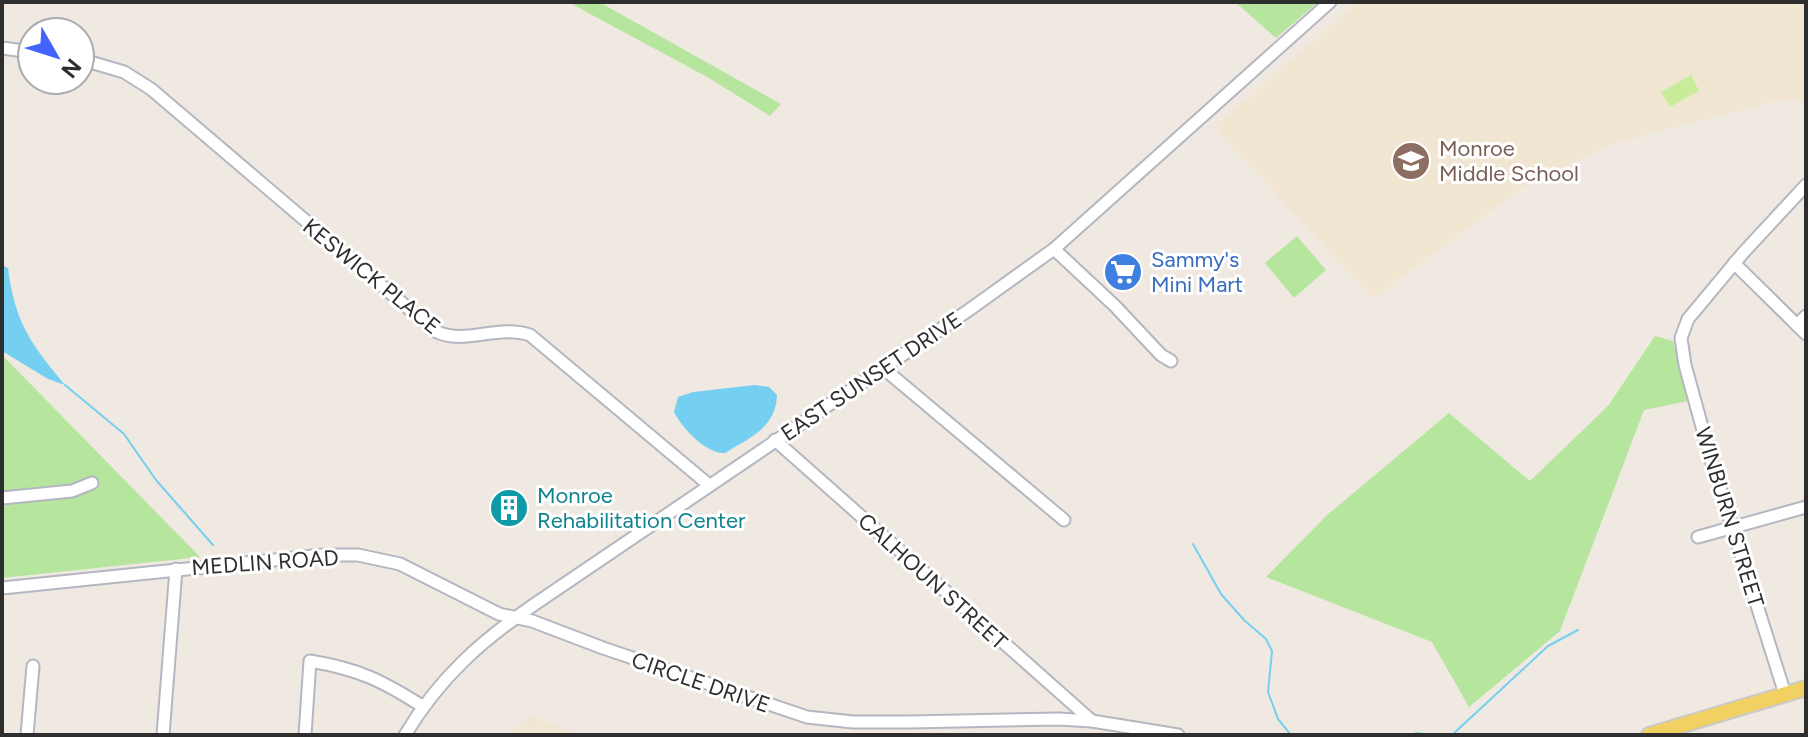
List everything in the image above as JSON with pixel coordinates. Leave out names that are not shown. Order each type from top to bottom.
[{"type":"main road","points":[[1649,735],[1806,688]]},
{"type":"street","name":"EAST SUNSET DRIVE","points":[[405,735],[422,706],[456,667],[516,617],[1054,249],[1330,2]]},
{"type":"street","name":"KESWICK PLACE","points":[[96,64],[124,72],[151,89],[435,331],[446,337],[503,330],[530,335],[709,485]]},
{"type":"street","points":[[1806,185],[1734,263],[1802,330],[1806,316]]},
{"type":"street","points":[[1054,249],[1115,306],[1161,355],[1171,361]]},
{"type":"street","name":"WINBURN STREET","points":[[1734,263],[1688,319],[1681,338],[1689,379],[1785,694]]},
{"type":"street","points":[[883,368],[1064,520]]},
{"type":"street","name":"CALHOUN STREET","points":[[775,440],[1092,721]]},
{"type":"street","points":[[2,498],[72,491],[92,483]]},
{"type":"street","points":[[1698,537],[1806,507]]},
{"type":"street","name":"MEDLIN ROAD","points":[[2,588],[323,555],[358,555],[400,564],[499,614],[516,617]]},
{"type":"street","points":[[163,735],[176,569]]},
{"type":"street","name":"CIRCLE DRIVE","points":[[516,617],[807,717],[853,722],[1092,721],[1174,735]]},
{"type":"street","points":[[305,735],[310,661],[343,666],[370,675],[422,706]]},
{"type":"street","points":[[27,735],[33,666]]},
{"type":"street","points":[[848,735],[853,722]]},
{"type":"shaded area","name":"Monroe Middle School","points":[[1358,2],[1806,2],[1806,101],[1776,101],[1619,142],[1532,180],[1373,299],[1214,127]]},
{"type":"shaded area","points":[[531,716],[580,735],[508,735]]},
{"type":"green space","points":[[568,2],[599,2],[781,104],[770,116],[709,78]]},
{"type":"green space","points":[[1235,2],[1318,2],[1276,38]]},
{"type":"green space","points":[[1691,75],[1699,91],[1670,107],[1661,92]]},
{"type":"green space","points":[[1297,236],[1326,270],[1294,298],[1265,263]]},
{"type":"green space","points":[[1655,336],[1673,341],[1688,401],[1644,410],[1560,631],[1469,707],[1432,642],[1266,577],[1326,516],[1449,413],[1530,481],[1608,406]]},
{"type":"green space","points":[[2,355],[200,557],[2,578]]},
{"type":"water","points":[[2,265],[8,268],[15,304],[26,332],[65,385],[48,379],[2,351]]},
{"type":"water","points":[[755,385],[769,387],[777,395],[772,416],[760,430],[725,453],[710,449],[695,439],[674,412],[678,397],[693,392]]},
{"type":"waterway","points":[[65,385],[124,434],[156,480],[213,545]]},
{"type":"waterway","points":[[1193,544],[1221,594],[1266,639],[1272,651],[1268,692],[1278,719],[1291,735]]},
{"type":"waterway","points":[[1452,735],[1548,646],[1578,630]]},
{"type":"waterway","points":[[1415,735],[1432,735]]},
{"type":"place","name":"Monroe Middle School","points":[[1411,161]]},
{"type":"place","name":"Sammy's Mini Mart","points":[[1123,272]]},
{"type":"place","name":"Monroe Rehabilitation Center","points":[[509,508]]}]
